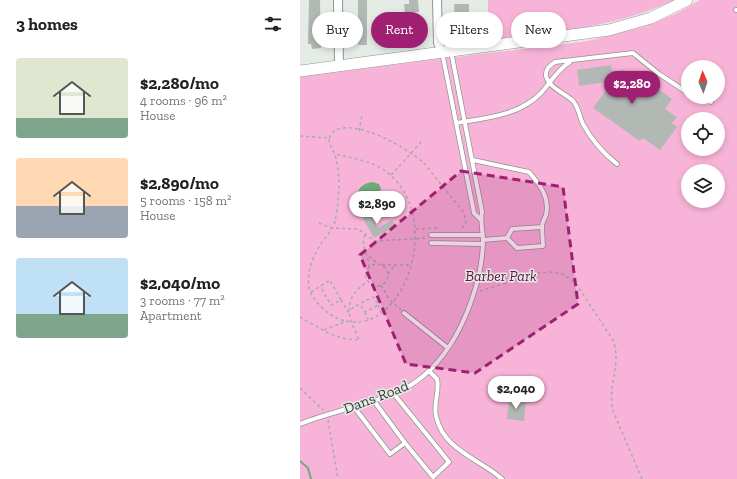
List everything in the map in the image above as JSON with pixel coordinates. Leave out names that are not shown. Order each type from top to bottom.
[{"type":"main road","points":[[300,71],[446,51],[566,37],[609,30],[650,18],[687,0]]},
{"type":"street","points":[[338,0],[339,65]]},
{"type":"street","name":"Dans Road","points":[[437,0],[438,43],[446,51]]},
{"type":"lane","name":"Dans Road","points":[[300,424],[374,401],[394,394],[410,386],[429,371],[448,348],[459,330],[478,276],[483,242],[480,220],[482,212],[465,121],[446,51]]},
{"type":"lane","name":"Dans Road","points":[[446,51],[456,123],[474,213],[480,220]]},
{"type":"lane","points":[[617,164],[590,136],[573,101],[549,83],[546,76],[546,70],[550,64],[555,62],[633,53],[659,74],[681,88]]},
{"type":"lane","points":[[456,123],[517,110],[530,104],[562,66],[571,61]]},
{"type":"lane","points":[[472,160],[529,172],[546,194],[546,216],[542,222],[543,246],[517,248],[506,238]]},
{"type":"lane","points":[[431,239],[483,242],[506,238],[512,229],[542,227]]},
{"type":"lane","points":[[431,239],[483,235]]},
{"type":"lane","points":[[405,312],[448,348]]},
{"type":"lane","points":[[429,371],[437,379],[436,415],[443,432],[456,448],[502,479]]},
{"type":"lane","points":[[374,401],[405,444],[432,476],[449,464],[394,394]]},
{"type":"lane","points":[[354,407],[390,454],[405,444]]},
{"type":"path","points":[[359,131],[362,116]]},
{"type":"path","points":[[335,154],[371,164],[391,176],[401,187],[410,203],[416,230],[416,238],[411,265],[406,280],[392,302],[382,312],[360,323],[350,322],[328,313],[321,307],[311,292],[308,282],[312,261],[334,223],[338,193],[335,154],[330,146],[330,138],[334,131],[338,129],[359,131],[381,136],[412,153],[424,163],[464,213],[466,224],[460,230],[454,230]]},
{"type":"path","points":[[300,136],[330,138]]},
{"type":"path","points":[[391,176],[423,140]]},
{"type":"path","points":[[320,223],[331,228],[358,229],[371,240],[378,242],[384,240],[416,238],[431,239]]},
{"type":"path","points":[[416,230],[435,228],[440,230]]},
{"type":"path","points":[[365,235],[363,246],[368,255],[378,264],[411,265]]},
{"type":"path","points":[[368,255],[369,268],[366,274],[368,281],[373,285],[381,285],[386,281],[388,274],[394,265]]},
{"type":"path","points":[[369,268],[378,264]]},
{"type":"path","points":[[382,265],[388,274]]},
{"type":"path","points":[[473,293],[539,273],[558,273],[574,282],[613,340],[616,348],[617,360],[610,394],[612,407],[642,479]]},
{"type":"path","points":[[300,317],[324,330],[346,339],[359,339],[350,322],[348,312],[330,280],[311,292]]},
{"type":"path","points":[[348,312],[350,302],[355,293],[368,281]]},
{"type":"path","points":[[381,285],[392,302],[400,310],[405,312]]},
{"type":"path","points":[[320,286],[332,305],[341,300]]},
{"type":"path","points":[[348,312],[374,296],[382,312]]},
{"type":"path","points":[[360,304],[368,320]]},
{"type":"path","points":[[365,312],[378,305]]},
{"type":"path","points":[[324,330],[347,321]]},
{"type":"path","points":[[300,388],[327,415],[338,479]]},
{"type":"highlighted area","points":[[461,171],[563,187],[578,304],[475,373],[406,364],[360,255]]},
{"type":"green space","points":[[488,0],[674,0],[629,17],[607,23],[566,30],[566,12],[511,12],[511,37],[503,38],[503,12],[488,12]]},
{"type":"green space","name":"Barber Park","points":[[700,0],[737,0],[737,479],[300,479],[300,77],[530,48],[566,48],[566,44],[588,41],[647,26],[677,13]]},
{"type":"shaded area","points":[[372,182],[379,184],[381,189],[374,206],[359,195],[359,189],[361,187]]},
{"type":"building","points":[[309,0],[320,0],[320,12],[312,12],[312,48],[321,48],[312,49],[311,44],[308,44]]},
{"type":"building","points":[[358,0],[367,0],[367,45],[363,45],[363,12],[358,12]]},
{"type":"building","points":[[409,0],[418,0],[419,12],[405,12],[404,4],[409,4]]},
{"type":"building","points":[[454,4],[469,4],[469,12],[454,12]]},
{"type":"building","points":[[611,65],[612,71],[617,71],[620,73],[622,69],[648,87],[650,83],[672,99],[665,109],[677,117],[672,123],[677,127],[660,150],[643,138],[640,141],[593,108],[613,81],[579,86],[577,70]]},
{"type":"building","points":[[368,211],[378,228],[392,220],[396,226],[374,238],[361,215]]},
{"type":"building","points":[[509,399],[526,401],[524,421],[507,419]]},
{"type":"waterway","points":[[300,461],[308,468],[311,479]]}]
